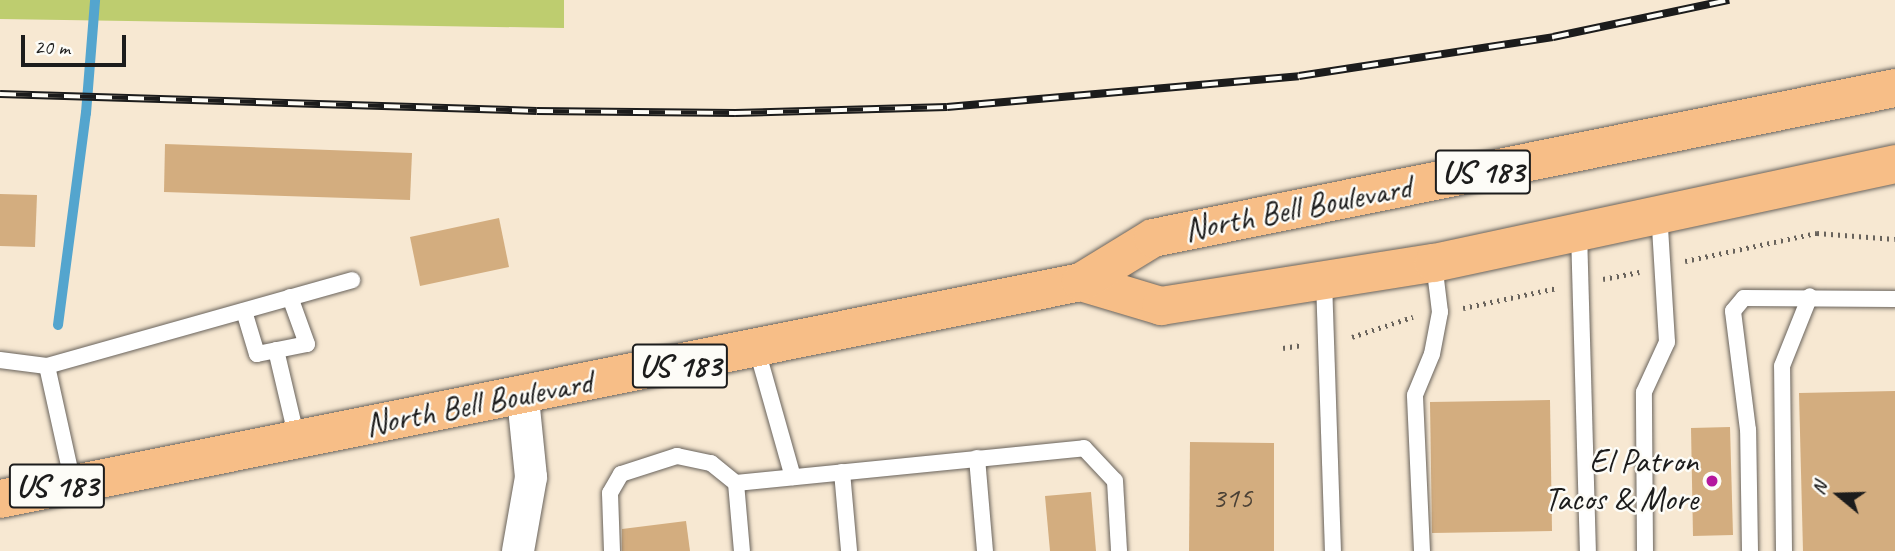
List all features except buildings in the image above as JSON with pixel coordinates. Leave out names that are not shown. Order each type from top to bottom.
[{"type":"main road","name":"North Bell Boulevard","points":[[0,499],[297,439],[523,398],[1081,282],[1153,238],[1895,88]]},
{"type":"main road","name":"North Bell Boulevard","points":[[1081,282],[1161,306],[1434,262],[1579,229],[1895,164]]},
{"type":"street","points":[[518,551],[531,477],[523,398]]},
{"type":"lane","points":[[1645,551],[1644,392],[1667,342],[1659,213]]},
{"type":"lane","points":[[1579,229],[1588,551]]},
{"type":"lane","points":[[1422,551],[1415,395],[1432,354],[1440,312],[1434,262]]},
{"type":"lane","points":[[0,360],[47,366],[352,280]]},
{"type":"lane","points":[[1324,281],[1333,551]]},
{"type":"lane","points":[[1784,551],[1782,366],[1810,296]]},
{"type":"lane","points":[[1750,551],[1748,430],[1733,311],[1744,298],[1810,296],[1895,299]]},
{"type":"lane","points":[[244,311],[257,354],[307,344],[290,297]]},
{"type":"lane","points":[[276,350],[297,439]]},
{"type":"lane","points":[[757,350],[793,477]]},
{"type":"lane","points":[[47,366],[73,483]]},
{"type":"lane","points":[[612,551],[610,493],[621,474],[677,456],[711,463],[736,483],[1084,449],[1115,481],[1119,551]]},
{"type":"lane","points":[[977,458],[985,551]]},
{"type":"lane","points":[[842,472],[849,551]]},
{"type":"lane","points":[[736,483],[742,551]]},
{"type":"green space","points":[[0,0],[564,0],[564,28],[0,19]]},
{"type":"waterway","points":[[58,325],[86,113],[95,0]]},
{"type":"railway","points":[[0,94],[537,111],[735,113],[947,107],[1299,76],[1553,37],[1729,0]]},
{"type":"place","name":"El Patron Tacos & More","points":[[1712,481]]}]
